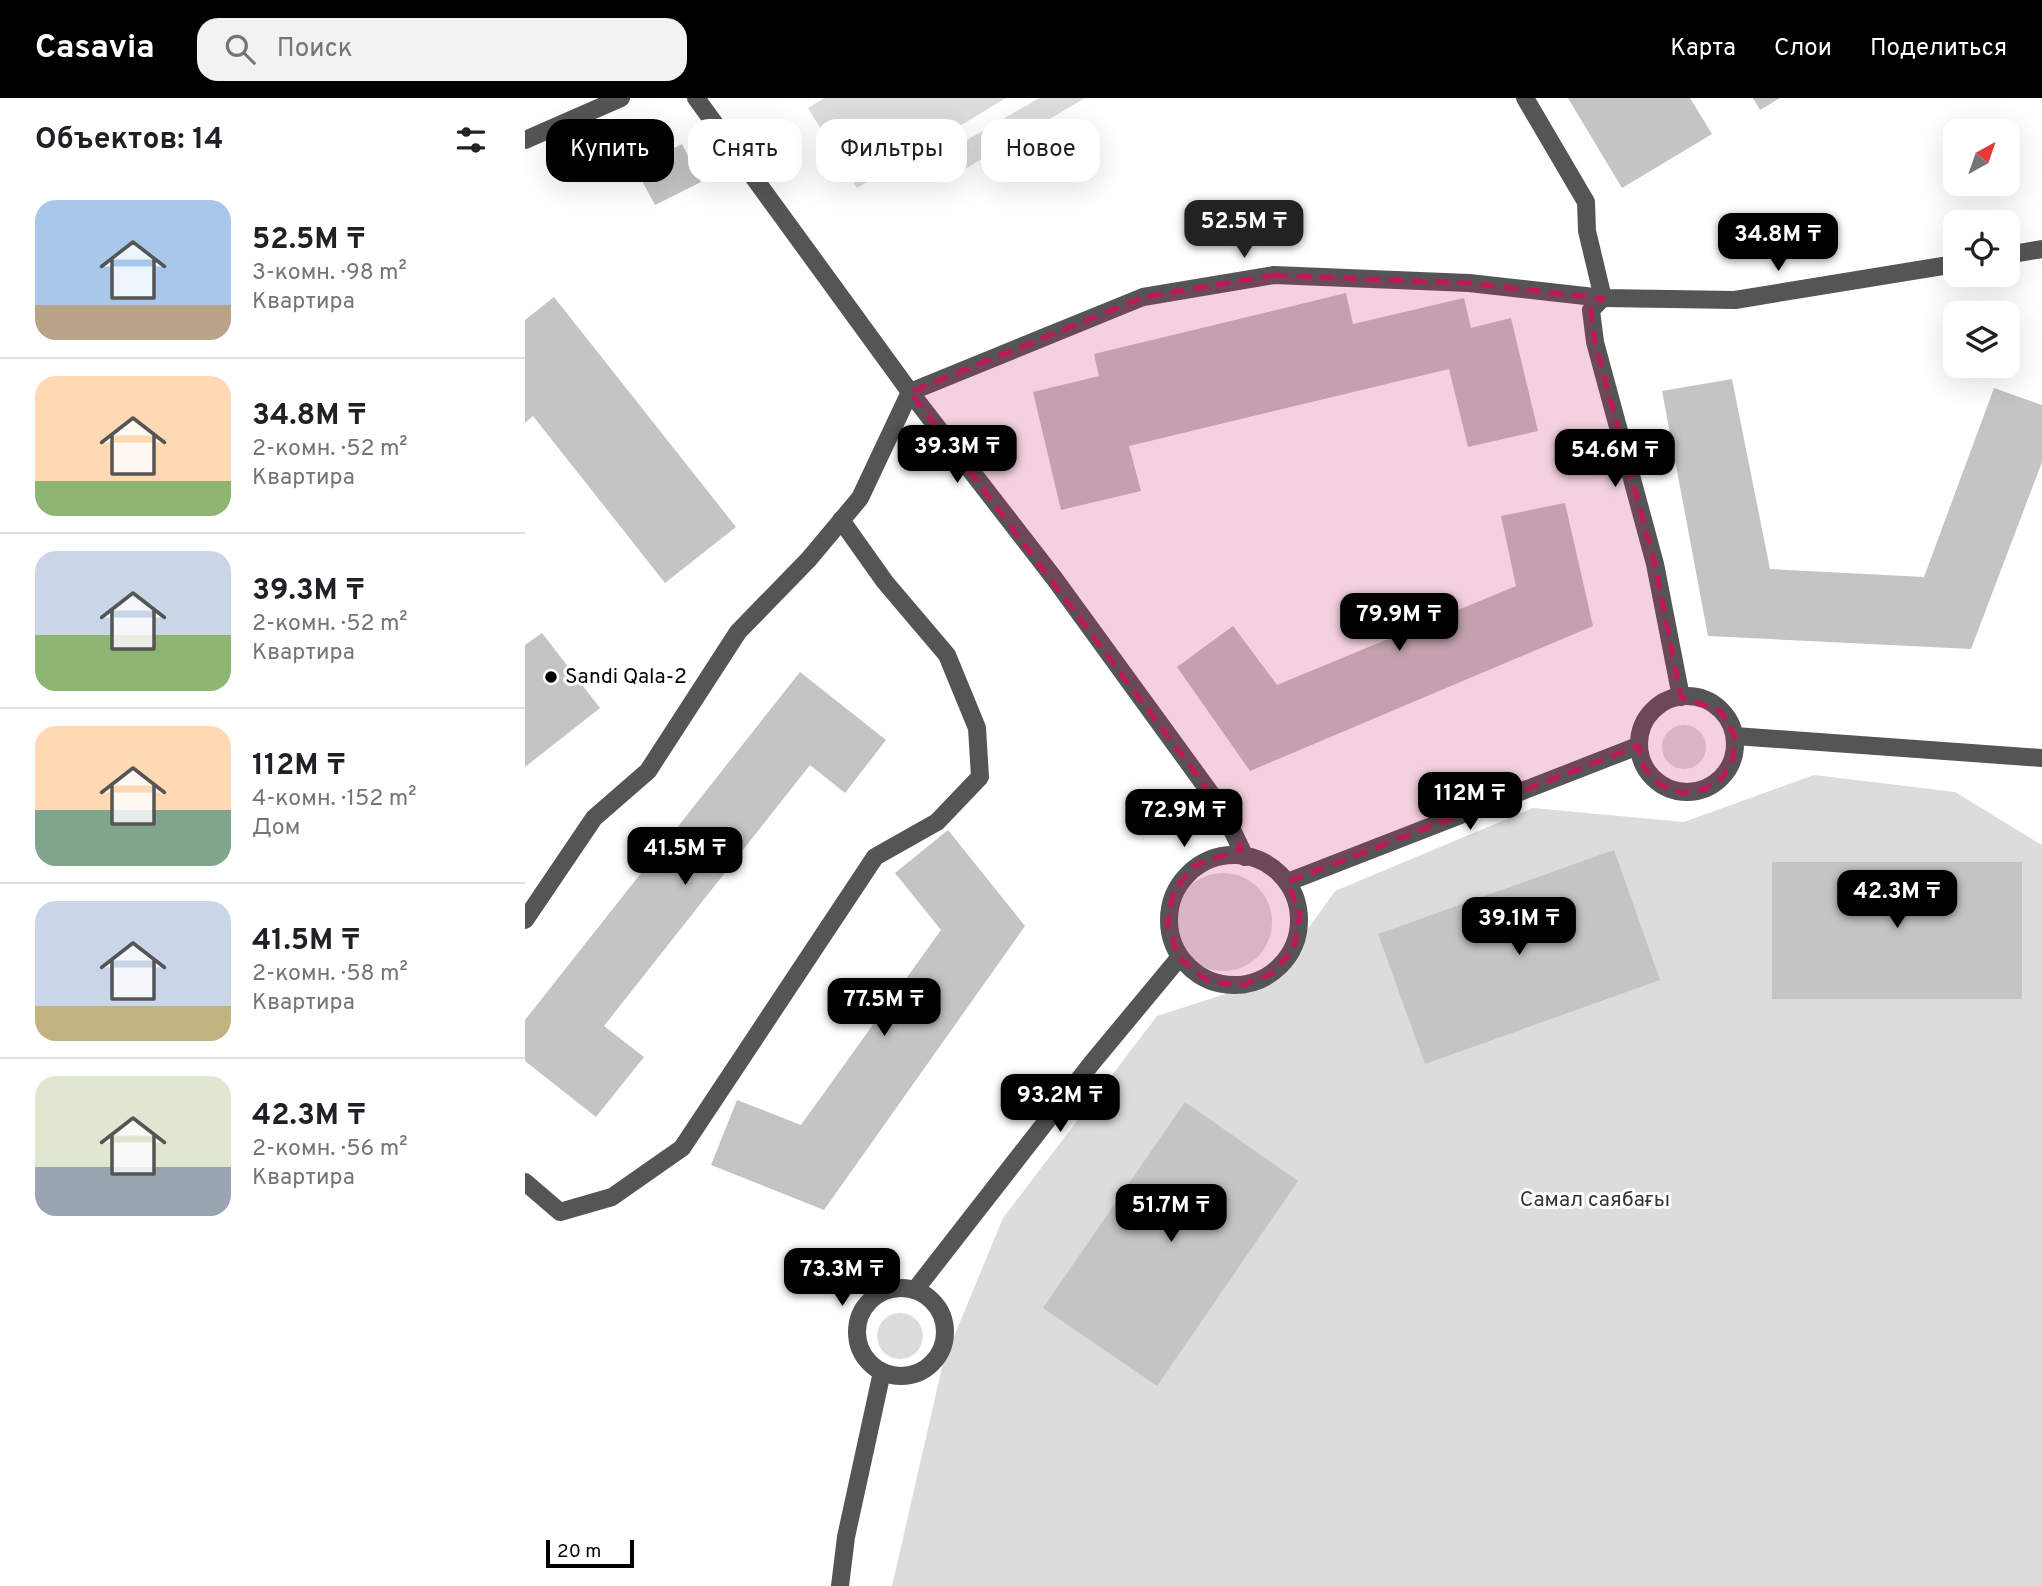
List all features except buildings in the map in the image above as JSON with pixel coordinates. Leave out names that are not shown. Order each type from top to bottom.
[{"type":"street","points":[[525,140],[621,98]]},
{"type":"street","points":[[696,98],[910,393],[1054,578],[1222,809],[1245,856]]},
{"type":"street","points":[[1525,98],[1586,202],[1587,231],[1603,298]]},
{"type":"street","points":[[2020,253],[2042,249]]},
{"type":"street","points":[[525,920],[594,818],[648,771],[738,632],[810,559],[860,498],[910,393],[1143,297],[1274,275],[1469,283],[1603,298],[1735,300],[1943,266]]},
{"type":"street","points":[[1603,298],[1591,310],[1595,342],[1655,564],[1681,696]]},
{"type":"street","points":[[525,1182],[560,1212],[612,1197],[682,1148],[875,857],[937,822],[980,777],[978,728],[947,655],[885,582],[841,520]]},
{"type":"street","points":[[1681,696],[1710,702],[1730,722],[1735,736],[1733,759],[1722,779],[1703,790],[1681,793],[1660,785],[1644,768],[1639,746],[1640,732],[1655,708],[1681,696]]},
{"type":"street","points":[[1735,736],[2042,758]]},
{"type":"street","points":[[1288,882],[1639,746]]},
{"type":"street","points":[[1228,853],[1262,859],[1288,882],[1300,914],[1294,948],[1272,974],[1240,986],[1206,980],[1179,958],[1167,925],[1173,891],[1195,865],[1228,853]]},
{"type":"street","points":[[915,1290],[1091,1064],[1179,958]]},
{"type":"street","points":[[893,1288],[915,1290],[935,1303],[945,1325],[943,1349],[929,1368],[906,1377],[882,1372],[865,1358],[857,1338],[860,1315],[873,1298],[893,1288]]},
{"type":"street","points":[[840,1586],[846,1537],[882,1372]]},
{"type":"highlighted area","points":[[1274,275],[1469,283],[1603,298],[1591,310],[1595,342],[1655,564],[1681,697],[1721,711],[1735,736],[1733,759],[1722,778],[1703,790],[1681,793],[1660,785],[1644,768],[1638,746],[1288,882],[1300,914],[1294,948],[1272,974],[1240,986],[1206,980],[1179,958],[1167,925],[1173,891],[1195,865],[1241,849],[1222,809],[910,392],[1143,297]]},
{"type":"green space","points":[[824,98],[1006,98],[967,122],[967,119],[816,121],[808,108]]},
{"type":"green space","points":[[1039,98],[1085,98],[1050,119],[1003,119]]},
{"type":"green space","points":[[981,132],[981,160],[967,168],[967,140]]},
{"type":"green space","points":[[853,182],[867,182],[857,188]]},
{"type":"green space","points":[[1684,725],[1700,731],[1706,747],[1700,763],[1684,769],[1668,763],[1662,747],[1668,731]]},
{"type":"green space","name":"Самал саябағы","points":[[1814,775],[1955,792],[2042,845],[2042,1586],[892,1586],[943,1363],[1003,1218],[1157,1016],[1272,979],[1335,891],[1533,808],[1684,822]]},
{"type":"green space","points":[[1223,873],[1242,877],[1258,887],[1268,903],[1272,922],[1268,941],[1258,957],[1242,967],[1223,971],[1204,967],[1188,957],[1178,941],[1174,922],[1178,903],[1188,887],[1204,877]]},
{"type":"green space","points":[[900,1313],[916,1320],[923,1336],[916,1352],[900,1359],[884,1352],[877,1336],[884,1320]]},
{"type":"place","name":"Sandi Qala-2","points":[[551,677]]}]
